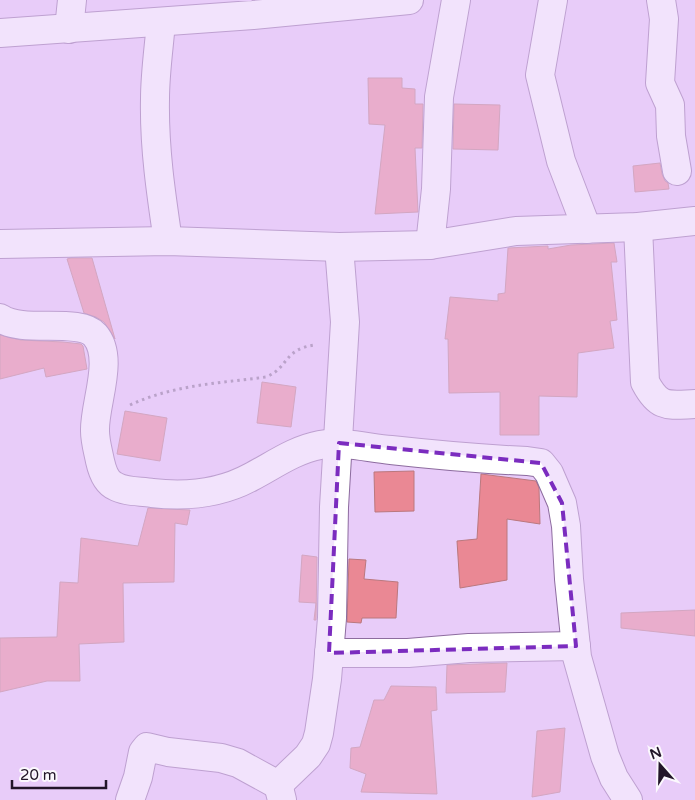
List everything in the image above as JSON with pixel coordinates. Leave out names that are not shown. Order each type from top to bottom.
[{"type":"street","points":[[69,29],[72,0]]},
{"type":"street","points":[[0,33],[253,15],[409,0]]},
{"type":"street","points":[[430,245],[436,189],[439,97],[456,0]]},
{"type":"street","points":[[553,0],[540,75],[561,161],[587,229]]},
{"type":"street","points":[[661,0],[664,19],[660,83],[670,104],[671,136],[676,170]]},
{"type":"street","points":[[161,22],[155,98],[155,138],[168,241]]},
{"type":"street","points":[[0,244],[168,241],[339,247],[430,245],[516,231],[638,227],[695,221]]},
{"type":"street","points":[[638,227],[645,382],[652,396],[663,403],[670,405],[695,404]]},
{"type":"street","points":[[281,793],[282,781],[308,756],[316,744],[329,652],[334,507],[345,314],[339,247]]},
{"type":"street","points":[[0,318],[11,323],[75,327],[94,334],[100,343],[103,353],[95,430],[100,464],[109,482],[122,488],[161,494],[212,492],[251,477],[297,452],[316,446],[339,443],[414,453],[541,463],[549,473],[562,503],[566,526],[576,646],[592,713],[604,756],[614,778],[628,800]]},
{"type":"street","points":[[329,652],[408,653],[469,648],[576,646]]},
{"type":"street","points":[[130,800],[138,777],[144,748],[147,747],[168,752],[221,758],[238,763],[281,793]]},
{"type":"path","points":[[97,418],[170,390],[266,378],[275,372],[298,348],[344,342]]},
{"type":"highlighted area","points":[[339,443],[541,463],[562,503],[576,646],[329,653]]},
{"type":"building","points":[[368,78],[402,78],[402,88],[415,89],[415,104],[423,104],[422,148],[415,148],[418,212],[375,214],[385,125],[369,124]]},
{"type":"building","points":[[454,104],[500,105],[498,150],[453,149]]},
{"type":"building","points":[[660,163],[662,174],[668,183],[669,189],[635,192],[633,166]]},
{"type":"building","points":[[614,243],[617,262],[611,262],[617,320],[610,321],[614,348],[578,353],[577,397],[539,396],[539,435],[500,435],[500,392],[449,393],[448,339],[445,339],[450,297],[498,301],[498,294],[505,293],[508,248],[548,246],[548,249],[571,245]]},
{"type":"building","points":[[92,258],[115,339],[104,322],[84,313],[67,259]]},
{"type":"building","points":[[0,335],[21,340],[81,344],[87,369],[46,377],[44,368],[0,379]]},
{"type":"building","points":[[262,382],[296,387],[291,427],[257,423]]},
{"type":"building","points":[[125,411],[167,418],[160,461],[117,454]]},
{"type":"building","points":[[414,471],[414,511],[375,512],[374,472]]},
{"type":"building","points":[[481,474],[536,481],[539,488],[540,524],[507,519],[507,580],[460,588],[457,541],[477,539]]},
{"type":"building","points":[[148,508],[190,510],[187,525],[175,523],[174,582],[123,583],[124,642],[79,644],[80,681],[47,681],[0,692],[0,638],[57,637],[60,582],[78,583],[81,538],[138,546]]},
{"type":"building","points":[[302,555],[317,557],[316,620],[314,620],[316,603],[299,602]]},
{"type":"building","points":[[349,559],[366,560],[364,579],[398,582],[396,618],[362,618],[361,623],[347,622]]},
{"type":"building","points":[[695,610],[695,636],[621,628],[621,613]]},
{"type":"building","points":[[507,663],[505,692],[446,693],[447,665]]},
{"type":"building","points":[[391,686],[436,687],[437,710],[431,711],[437,794],[361,792],[366,774],[350,768],[351,748],[360,747],[374,700],[384,700]]},
{"type":"building","points":[[565,728],[560,792],[532,797],[537,731]]}]
